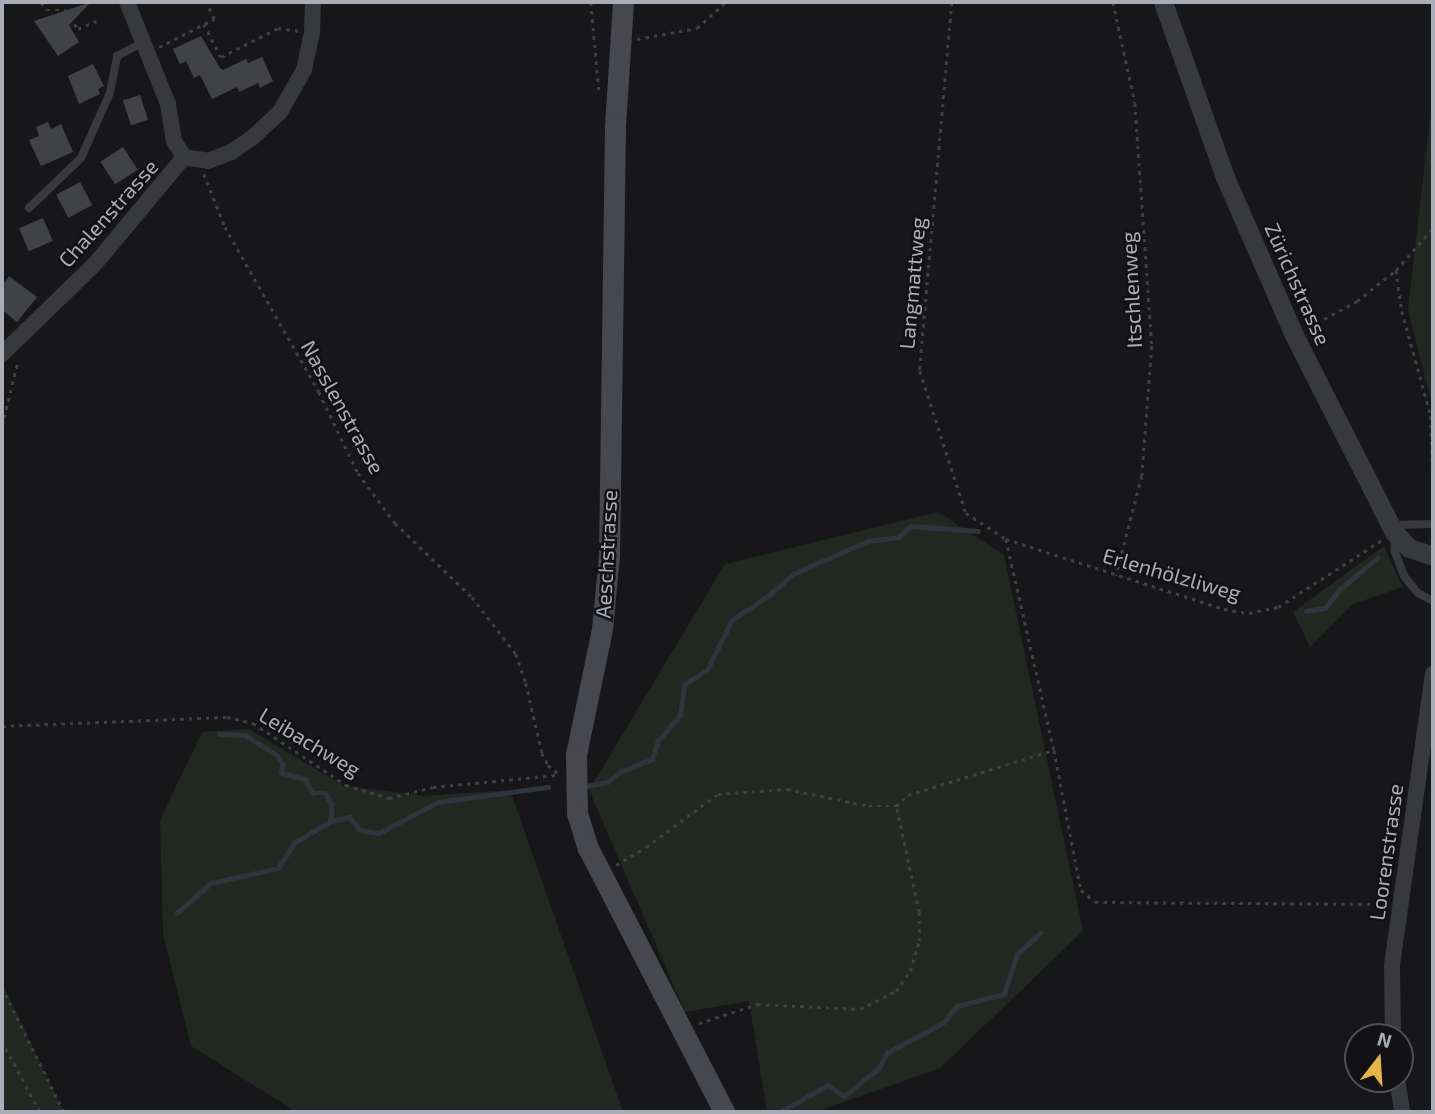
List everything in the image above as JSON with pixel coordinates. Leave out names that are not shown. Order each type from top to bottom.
[{"type":"main road","name":"Aeschstrasse","points":[[623,2],[615,127],[608,568],[602,629],[566,777],[588,848],[724,1112]]},
{"type":"street","name":"Chalenstrasse","points":[[2,354],[94,264],[192,159],[174,141],[168,104],[127,2]]},
{"type":"street","points":[[192,159],[231,152],[252,138],[280,112],[304,69],[312,32],[313,2]]},
{"type":"street","name":"Zürichstrasse","points":[[1163,2],[1225,177],[1294,335],[1392,529],[1409,548],[1433,556]]},
{"type":"street","name":"Loorenstrasse","points":[[1393,1023],[1392,965],[1433,674]]},
{"type":"street","points":[[1399,1093],[1402,1112]]},
{"type":"lane","points":[[29,208],[81,158],[110,93],[117,56],[146,47]]},
{"type":"lane","points":[[1433,524],[1392,529],[1395,552],[1404,576],[1418,593],[1433,601]]},
{"type":"path","points":[[41,2],[47,10],[65,10],[78,29],[96,21]]},
{"type":"path","points":[[146,47],[214,19],[206,2]]},
{"type":"path","points":[[592,2],[599,69]]},
{"type":"path","points":[[620,40],[642,39],[697,28],[726,2]]},
{"type":"path","name":"Langmattweg","points":[[952,2],[920,371],[966,513],[1006,539]]},
{"type":"path","name":"Itschlenweg","points":[[1113,2],[1135,103],[1152,346],[1142,476],[1116,576]]},
{"type":"path","points":[[204,24],[220,57],[278,29],[312,32]]},
{"type":"path","name":"Nasslenstrasse","points":[[192,159],[225,227],[319,392],[358,473],[395,523],[472,597],[516,654],[526,683],[542,753],[566,777]]},
{"type":"path","points":[[1294,335],[1357,301],[1396,270],[1433,228]]},
{"type":"path","points":[[1396,270],[1411,352],[1431,416],[1433,486]]},
{"type":"path","points":[[2,426],[18,367],[18,339]]},
{"type":"path","name":"Erlenhölzliweg","points":[[1006,539],[1224,610],[1249,613],[1278,607],[1392,529]]},
{"type":"path","points":[[1006,539],[1054,750],[1081,890],[1095,902],[1401,904]]},
{"type":"path","name":"Leibachweg","points":[[2,726],[227,717],[253,723],[346,785],[389,797],[433,787],[566,777]]},
{"type":"path","points":[[601,874],[646,847],[718,794],[787,789],[869,806],[896,806],[908,795],[1054,750]]},
{"type":"path","points":[[683,1030],[719,1014],[758,1003],[859,1009],[896,991],[913,961],[919,941],[919,912],[896,806]]},
{"type":"path","points":[[2,987],[64,1112]]},
{"type":"path","points":[[2,1041],[40,1112]]},
{"type":"shaded area","points":[[1433,92],[1433,409],[1408,309]]},
{"type":"shaded area","points":[[938,512],[1004,555],[1083,931],[940,1068],[816,1112],[767,1112],[749,1001],[685,1012],[589,790],[725,564]]},
{"type":"shaded area","points":[[1384,546],[1403,587],[1353,604],[1310,647],[1293,612]]},
{"type":"shaded area","points":[[249,729],[344,786],[426,796],[510,790],[623,1112],[296,1112],[191,1046],[163,934],[160,820],[202,732]]},
{"type":"shaded area","points":[[2,983],[64,1112],[2,1112]]},
{"type":"building","points":[[91,2],[69,25],[79,42],[58,56],[34,21]]},
{"type":"building","points":[[201,36],[223,70],[246,59],[248,63],[262,57],[273,81],[260,88],[258,83],[239,92],[237,87],[212,99],[200,75],[194,78],[186,61],[180,64],[173,49]]},
{"type":"building","points":[[93,64],[104,86],[98,89],[100,94],[79,104],[68,76]]},
{"type":"building","points":[[140,95],[148,120],[131,125],[123,101]]},
{"type":"building","points":[[48,122],[51,129],[61,124],[73,152],[41,166],[29,140],[39,136],[36,127]]},
{"type":"building","points":[[123,147],[138,170],[115,184],[100,162]]},
{"type":"building","points":[[80,182],[92,205],[68,218],[56,195]]},
{"type":"building","points":[[43,218],[53,241],[29,251],[19,228]]},
{"type":"building","points":[[9,276],[37,297],[17,322],[2,310],[2,286]]},
{"type":"waterway","points":[[587,786],[608,782],[620,772],[652,759],[658,741],[680,715],[684,685],[707,670],[732,620],[769,595],[793,574],[868,541],[899,537],[911,526],[978,531]]},
{"type":"waterway","points":[[1306,611],[1325,608],[1339,590],[1377,558]]},
{"type":"waterway","points":[[219,734],[245,735],[277,755],[283,764],[281,773],[305,779],[313,793],[325,793],[332,804],[331,821]]},
{"type":"waterway","points":[[177,913],[211,883],[278,868],[294,843],[331,821],[350,817],[360,830],[379,833],[438,802],[548,787]]},
{"type":"waterway","points":[[780,1112],[828,1085],[844,1096],[878,1069],[887,1053],[944,1022],[957,1006],[1004,994],[1017,954],[1040,933]]}]
